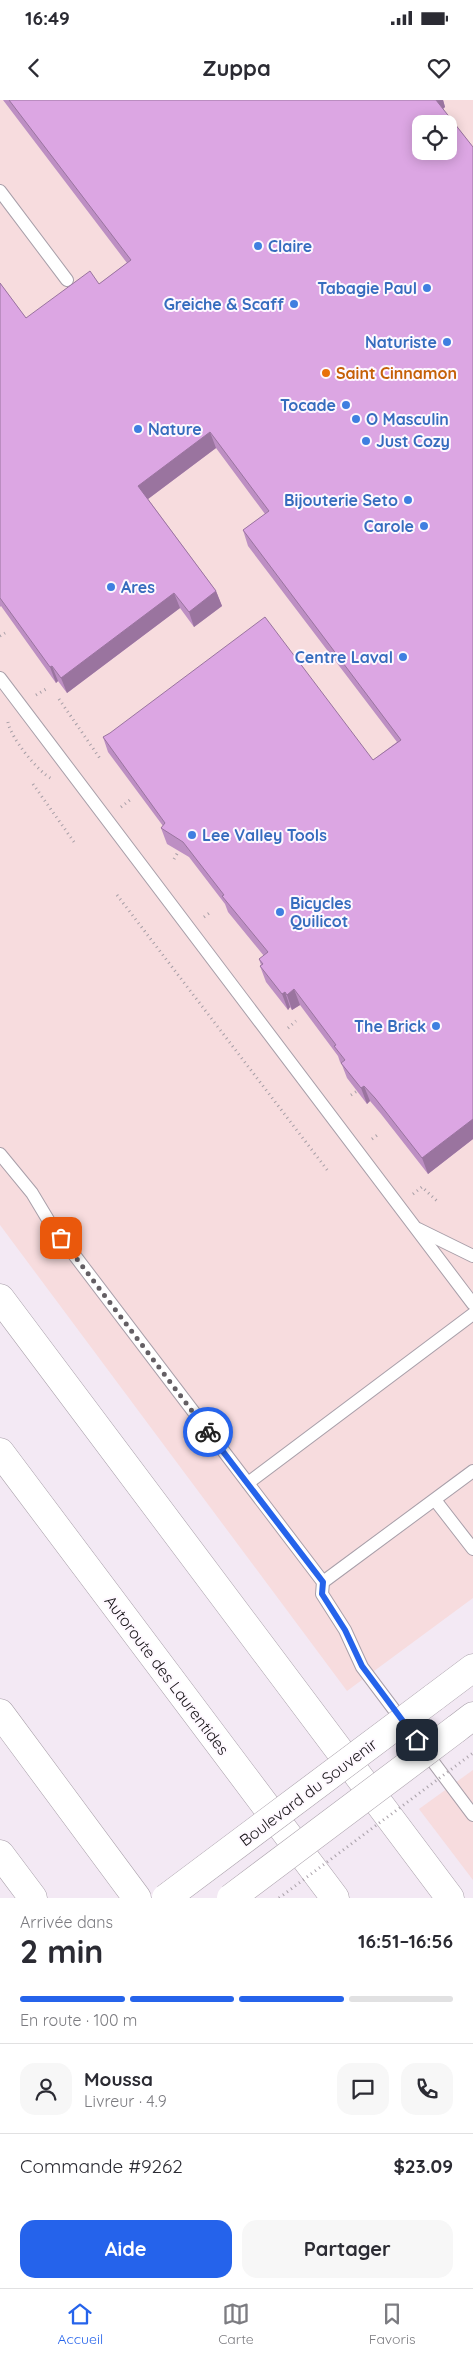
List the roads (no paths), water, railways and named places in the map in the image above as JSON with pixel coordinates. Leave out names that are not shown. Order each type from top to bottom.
[{"type":"main road","points":[[0,1298],[450,1898]]},
{"type":"main road","points":[[0,1318],[53,1371]]},
{"type":"main road","name":"Autoroute des Laurentides","points":[[0,1452],[334,1898]]},
{"type":"main road","name":"Boulevard du Souvenir","points":[[166,1898],[473,1668]]},
{"type":"main road","points":[[0,1714],[137,1898]]},
{"type":"main road","points":[[231,1898],[464,1723]]},
{"type":"main road","points":[[0,1854],[33,1898]]},
{"type":"lane","points":[[0,191],[67,280]]},
{"type":"lane","points":[[0,678],[473,1304]]},
{"type":"lane","points":[[0,1154],[19,1176],[55,1230],[323,1582],[322,1594],[345,1630],[362,1666],[473,1814]]},
{"type":"lane","points":[[416,1228],[473,1256]]},
{"type":"lane","points":[[248,1483],[473,1314]]},
{"type":"lane","points":[[323,1582],[473,1471]]},
{"type":"lane","points":[[434,1500],[473,1550]]},
{"type":"place","name":"Claire","points":[[258,246]]},
{"type":"place","name":"Tabagie Paul","points":[[427,288]]},
{"type":"place","name":"Greiche & Scaff","points":[[294,304]]},
{"type":"place","name":"Naturiste","points":[[447,342]]},
{"type":"place","name":"Saint Cinnamon","points":[[326,373]]},
{"type":"place","name":"Tocade","points":[[346,405]]},
{"type":"place","name":"O Masculin","points":[[356,419]]},
{"type":"place","name":"Nature","points":[[138,429]]},
{"type":"place","name":"Just Cozy","points":[[366,441]]},
{"type":"place","name":"Bijouterie Seto","points":[[408,500]]},
{"type":"place","name":"Carole","points":[[424,526]]},
{"type":"place","name":"Ares","points":[[111,587]]},
{"type":"place","name":"Centre Laval","points":[[403,657]]},
{"type":"place","name":"Lee Valley Tools","points":[[192,835]]},
{"type":"place","name":"Bicycles Quilicot","points":[[280,912]]},
{"type":"place","name":"The Brick","points":[[436,1026]]}]
